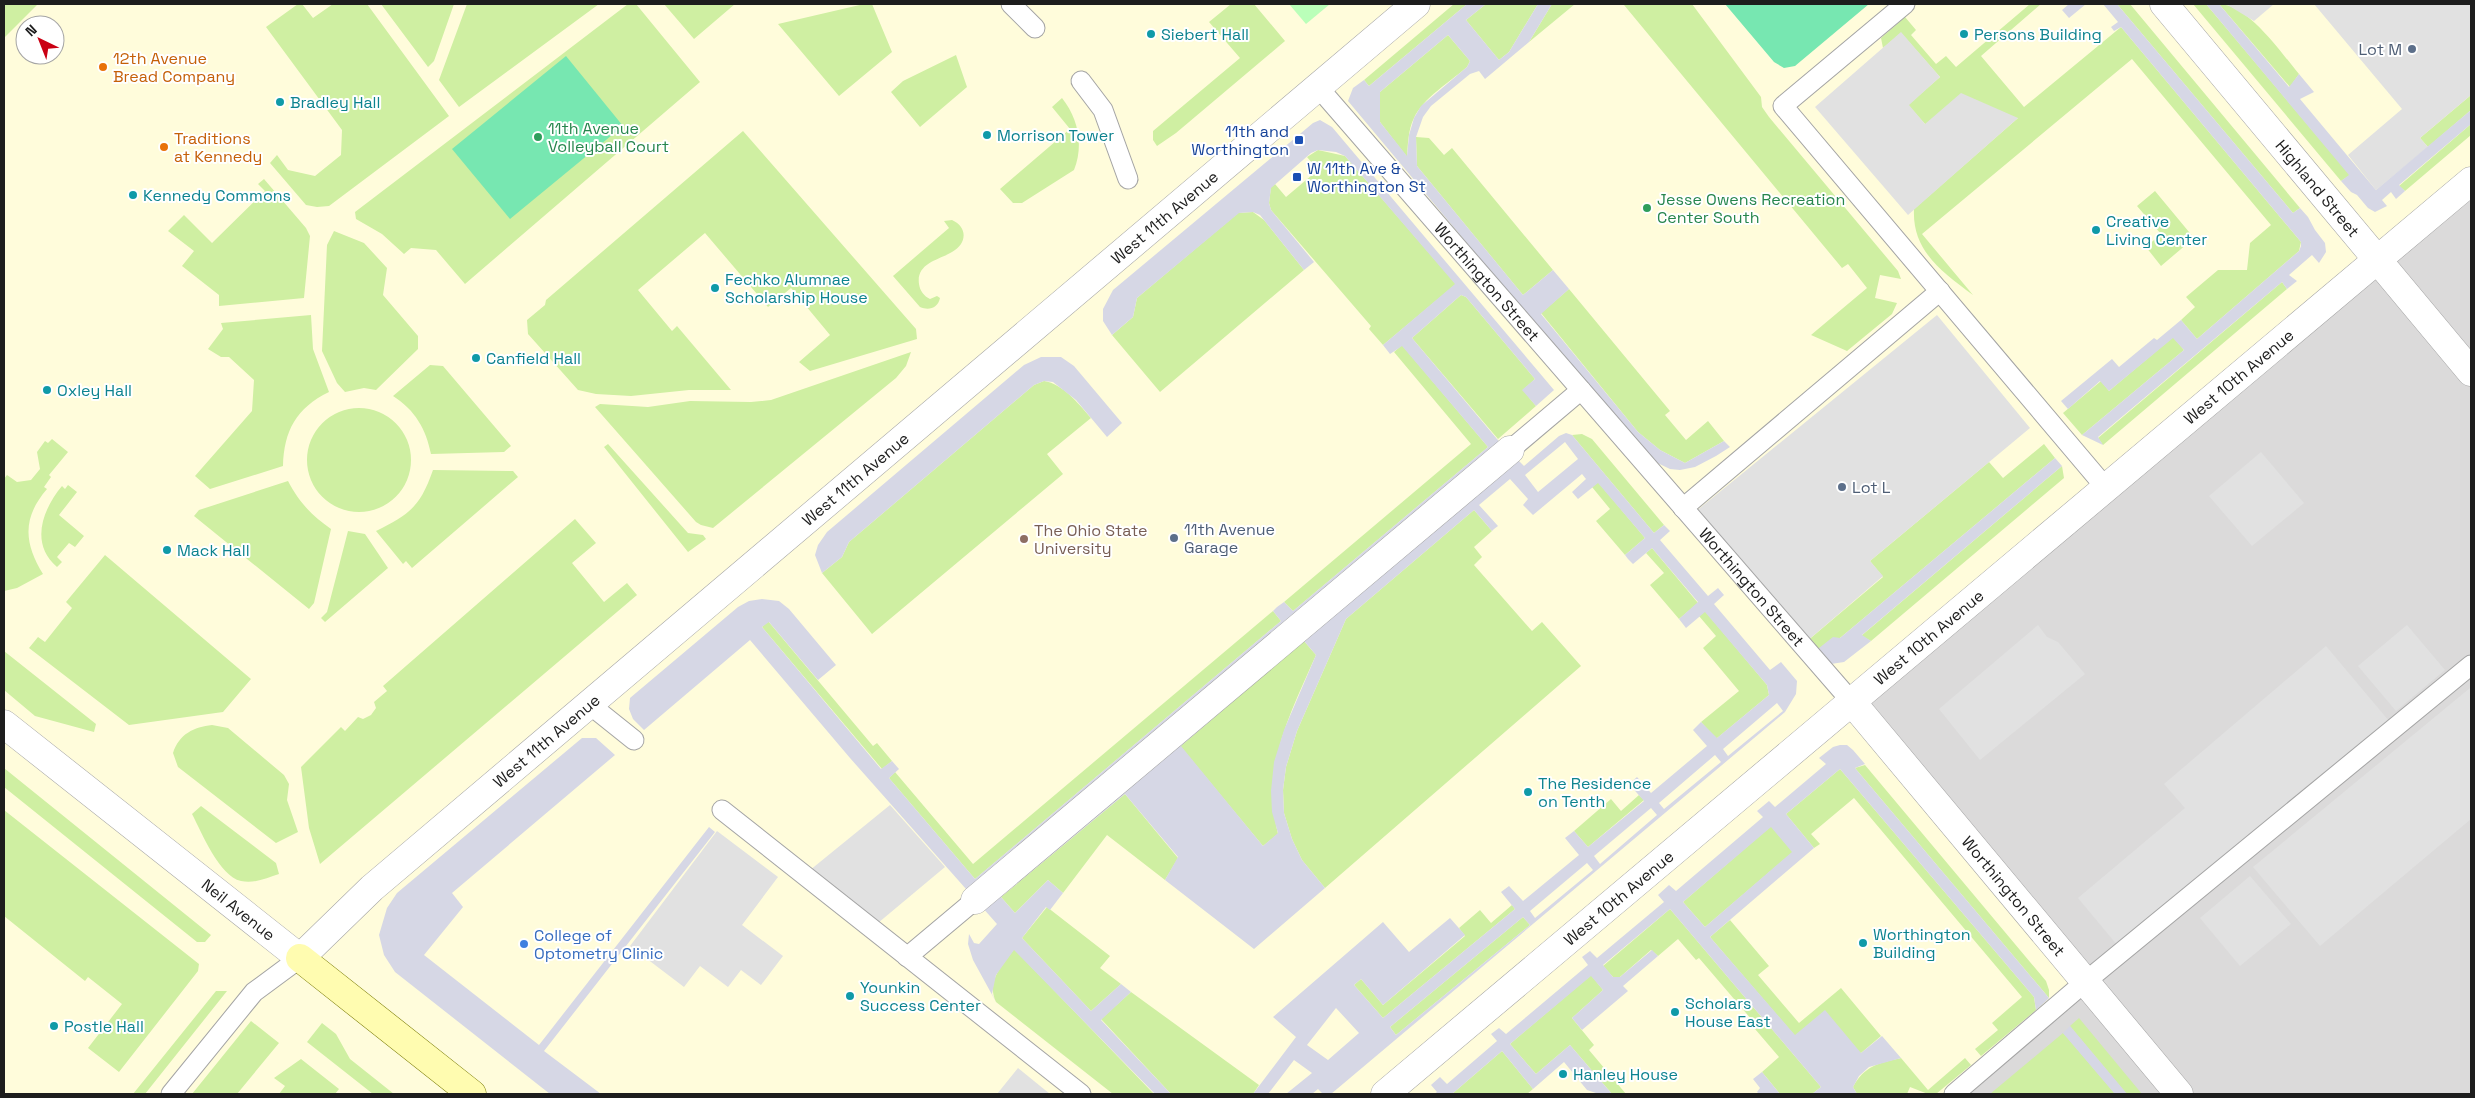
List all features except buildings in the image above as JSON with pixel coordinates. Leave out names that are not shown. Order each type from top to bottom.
[{"type":"street","name":"West 11th Avenue","points":[[300,958],[372,888],[1416,4]]},
{"type":"street","name":"Highland Street","points":[[2164,4],[2471,372]]},
{"type":"street","name":"West 10th Avenue","points":[[1385,1094],[2471,181]]},
{"type":"street","points":[[975,900],[1510,450]]},
{"type":"street","name":"Worthington Street","points":[[1851,701],[2179,1094]]},
{"type":"street","name":"Neil Avenue","points":[[4,724],[472,1094]]},
{"type":"lane","points":[[1012,4],[1035,28]]},
{"type":"lane","points":[[1905,4],[1783,106],[2106,488]]},
{"type":"lane","points":[[1082,81],[1103,110],[1128,179]]},
{"type":"lane","name":"Worthington Street","points":[[1318,87],[1851,701]]},
{"type":"lane","points":[[1684,508],[1940,291]]},
{"type":"lane","points":[[1510,450],[1581,390]]},
{"type":"lane","points":[[1954,1094],[2085,982],[2471,665]]},
{"type":"lane","points":[[589,704],[634,740]]},
{"type":"lane","points":[[722,810],[1081,1094]]},
{"type":"lane","points":[[907,957],[975,900]]},
{"type":"lane","points":[[171,1094],[254,992],[300,958]]},
{"type":"shaded area","name":"The Ohio State University","points":[[4,4],[2471,4],[2471,181],[1852,701],[2085,982],[1954,1094],[4,1094]]},
{"type":"shaded area","points":[[1467,4],[1486,4],[1466,20],[1499,60],[1509,52],[1538,4],[1552,4],[1529,42],[1485,79],[1479,71],[1470,74],[1431,106],[1423,117],[1416,137],[1417,166],[1523,295],[1553,270],[1569,289],[1541,314],[1638,432],[1660,450],[1685,463],[1724,441],[1730,447],[1695,467],[1680,470],[1670,469],[1647,458],[1348,101],[1353,88],[1364,80],[1369,86]],"holes":[[[1448,35],[1470,61],[1467,67],[1421,106],[1414,118],[1409,135],[1407,156],[1380,122],[1380,92]]]},
{"type":"shaded area","points":[[2069,4],[2086,4],[2069,18],[2062,10]]},
{"type":"shaded area","points":[[2103,4],[2117,4],[2293,213],[2300,208],[2308,217],[2325,243],[2326,252],[2319,263],[2312,255],[2289,275],[2297,281],[2287,289],[2282,282],[2098,437],[2103,445],[2082,435],[2184,350],[2173,338],[2109,391],[2100,381],[2068,409],[2061,401],[2112,359],[2119,367],[2154,338],[2157,340],[2181,320],[2197,339],[2299,251],[2301,242],[2121,27],[2114,31],[2111,27],[2118,22]]},
{"type":"shaded area","points":[[2206,4],[2219,4],[2289,87],[2299,74],[2314,92],[2300,99],[2376,190],[2471,110],[2471,124],[2399,185],[2405,191],[2396,199],[2391,192],[2382,200],[2387,206],[2375,212],[2368,208],[2341,181],[2349,175]]},
{"type":"shaded area","points":[[2226,4],[2274,4],[2254,21]]},
{"type":"shaded area","name":"Lot M","points":[[2314,4],[2471,4],[2471,95],[2420,138],[2428,147],[2376,190],[2348,155],[2402,109]]},
{"type":"shaded area","points":[[1901,32],[1940,77],[1909,105],[1925,124],[1961,93],[2018,118],[1908,215],[1815,107]]},
{"type":"shaded area","points":[[1320,120],[1332,127],[1554,390],[1536,406],[1522,390],[1535,379],[1466,297],[1461,295],[1412,338],[1497,439],[1524,466],[1559,436],[1566,433],[1572,435],[1654,533],[1664,525],[1670,531],[1660,540],[1708,596],[1718,588],[1724,595],[1714,604],[1770,670],[1781,662],[1797,681],[1796,694],[1785,712],[1331,1094],[1323,1094],[1318,1089],[1312,1094],[1286,1094],[1312,1073],[1294,1060],[1268,1094],[1253,1094],[1296,1037],[1273,1017],[1383,922],[1409,952],[1450,918],[1465,935],[1383,1005],[1361,979],[1354,985],[1383,1018],[1515,909],[1501,892],[1509,886],[1523,901],[1579,855],[1565,838],[1574,831],[1588,847],[1644,801],[1629,784],[1637,777],[1651,793],[1707,746],[1693,730],[1701,722],[1717,738],[1769,695],[1767,685],[1705,612],[1686,628],[1679,619],[1698,602],[1652,548],[1633,564],[1628,559],[1625,555],[1645,538],[1598,483],[1578,499],[1572,492],[1586,479],[1582,474],[1533,515],[1523,505],[1528,499],[1510,479],[1479,505],[1498,526],[1492,531],[1474,510],[1346,619],[1297,731],[1286,767],[1283,790],[1284,813],[1292,839],[1302,860],[1325,888],[1254,949],[1165,880],[1178,857],[1125,794],[1001,897],[1015,913],[1048,880],[1063,893],[1050,910],[1046,907],[1022,938],[1091,1011],[1121,984],[1131,992],[1101,1020],[1171,1094],[1155,1094],[1014,950],[996,975],[992,994],[996,1002],[973,960],[968,944],[969,934],[974,943],[979,944],[997,924],[850,758],[750,640],[644,730],[633,719],[629,709],[630,698],[738,607],[749,601],[762,599],[779,601],[789,609],[836,665],[818,680],[769,622],[762,627],[881,769],[892,761],[899,769],[889,778],[975,879],[1281,621],[1273,611],[1277,607],[1284,602],[1293,611],[1488,447],[1402,346],[1390,354],[1383,345],[1455,284],[1345,156],[1336,152],[1318,150],[1311,153],[1271,188],[1269,203],[1271,210],[1314,262],[1304,270],[1260,215],[1253,212],[1239,213],[1137,298],[1133,317],[1112,335],[1103,321],[1103,309],[1113,290],[1313,123]],"holes":[[[1565,442],[1578,459],[1538,492],[1525,475]],[[1304,641],[1316,655],[1284,730],[1274,762],[1271,791],[1272,812],[1278,833],[1263,846],[1181,746]],[[1777,703],[1783,711],[1728,756],[1723,749]],[[1715,755],[1721,762],[1664,809],[1659,803]],[[1651,808],[1657,815],[1600,864],[1594,856]],[[1587,863],[1593,870],[1535,918],[1530,911]],[[1523,917],[1530,925],[1396,1035],[1390,1027]],[[1336,1008],[1359,1033],[1328,1060],[1307,1045]]]},
{"type":"shaded area","points":[[2471,181],[2471,1094],[1954,1094],[1851,701]]},
{"type":"shaded area","name":"Lot L","points":[[1937,315],[2030,428],[1870,561],[1883,576],[1806,642],[1695,512]]},
{"type":"shaded area","points":[[1041,357],[1061,357],[1074,366],[1122,423],[1107,437],[1076,400],[1053,382],[1044,381],[1034,385],[849,542],[842,557],[822,573],[815,555],[818,545],[827,532],[1024,365]]},
{"type":"shaded area","points":[[2261,452],[2304,503],[2252,546],[2209,496]]},
{"type":"shaded area","points":[[2055,458],[2062,466],[1862,635],[1871,641],[1844,662],[1831,664],[1814,652],[1833,637],[1840,638]]},
{"type":"shaded area","points":[[2038,625],[2047,637],[2058,642],[2085,674],[1980,760],[1939,709]]},
{"type":"shaded area","points":[[2407,625],[2445,670],[2396,711],[2358,666]]},
{"type":"shaded area","points":[[2326,646],[2389,721],[2118,946],[2078,898],[2185,808],[2164,784]]},
{"type":"shaded area","points":[[2470,688],[2471,819],[2320,946],[2253,867]]},
{"type":"shaded area","points":[[582,738],[596,738],[615,755],[452,893],[463,907],[424,955],[539,1045],[709,827],[715,832],[544,1051],[601,1094],[550,1094],[395,972],[384,955],[379,935],[387,908],[397,893]]},
{"type":"shaded area","points":[[1847,745],[1853,750],[1865,764],[1855,768],[2049,998],[2036,1010],[2034,997],[1840,769],[1786,814],[1814,848],[1710,937],[1795,1035],[1825,1010],[1861,1053],[1882,1036],[1901,1058],[1869,1067],[1859,1076],[1853,1087],[1857,1094],[1812,1094],[1821,1087],[1670,909],[1603,965],[1613,977],[1620,977],[1652,950],[1658,956],[1623,986],[1628,991],[1582,1030],[1572,1018],[1603,990],[1591,976],[1510,1044],[1536,1074],[1570,1045],[1612,1094],[1599,1094],[1587,1090],[1564,1062],[1533,1089],[1502,1051],[1452,1094],[1434,1094],[1437,1092],[1431,1085],[1440,1077],[1447,1084],[1497,1041],[1491,1034],[1499,1028],[1506,1034],[1588,965],[1582,957],[1590,951],[1597,958],[1664,902],[1658,895],[1669,885],[1676,891],[1763,817],[1757,811],[1769,801],[1775,807],[1826,764],[1819,758],[1833,747]],"holes":[[[1771,827],[1792,852],[1705,927],[1683,902]]]},
{"type":"shaded area","points":[[890,805],[945,867],[872,928],[804,875]]},
{"type":"shaded area","points":[[717,831],[778,877],[742,925],[783,956],[761,985],[741,970],[728,987],[700,966],[684,987],[630,946]]},
{"type":"shaded area","points":[[2250,876],[2291,924],[2240,966],[2200,918]]},
{"type":"shaded area","points":[[2070,1026],[2127,1094],[2115,1094],[2063,1033]]},
{"type":"shaded area","points":[[1018,1068],[1050,1094],[997,1094]]},
{"type":"shaded area","points":[[1762,1072],[1780,1094],[1759,1094],[1757,1092],[1760,1088],[1753,1079]]},
{"type":"green space","points":[[4,4],[38,4],[27,15],[15,15],[15,27],[4,38]]},
{"type":"green space","points":[[298,4],[302,4],[313,18],[333,4],[367,4],[449,116],[329,206],[317,207],[306,205],[270,163],[277,155],[288,170],[315,176],[341,155],[342,130],[266,27]]},
{"type":"green space","points":[[381,4],[454,4],[434,61],[428,67]]},
{"type":"green space","points":[[467,4],[599,4],[459,107],[439,80]]},
{"type":"green space","points":[[628,4],[636,4],[700,82],[465,284],[436,250],[411,248],[404,254],[382,234],[356,219],[355,212]]},
{"type":"green space","points":[[664,4],[735,4],[694,39]]},
{"type":"green space","points":[[864,4],[872,4],[892,52],[839,96],[778,24]]},
{"type":"green space","points":[[1231,4],[1254,4],[1285,41],[1176,133],[1157,146],[1153,140],[1153,131],[1240,58],[1209,22]]},
{"type":"green space","points":[[1289,4],[1330,4],[1306,24]]},
{"type":"green space","points":[[1454,4],[1467,4],[1369,86],[1364,80]]},
{"type":"green space","points":[[1486,4],[1538,4],[1509,52],[1499,60],[1466,20]]},
{"type":"green space","points":[[1552,4],[1575,4],[1529,42]]},
{"type":"green space","points":[[1692,4],[1761,97],[1762,107],[1769,117],[1898,271],[1901,279],[1880,275],[1875,298],[1897,303],[1892,314],[1847,351],[1811,335],[1867,288],[1848,264],[1842,268],[1624,5]]},
{"type":"green space","points":[[1725,4],[1869,4],[1795,66],[1784,68],[1774,62]]},
{"type":"green space","points":[[2030,4],[2041,4],[1981,56],[2024,107],[2121,27],[2301,242],[2299,251],[2197,339],[2181,320],[2195,307],[2186,297],[2218,270],[2247,270],[2250,243],[2271,225],[2132,59],[1922,234],[1973,295],[1940,269],[1924,249],[1918,237],[1914,209],[2018,118],[1925,124],[1908,105],[1940,77],[1901,33],[1883,48],[1881,38],[1905,17],[1916,30],[1911,35],[1936,64],[1946,56],[1956,67]]},
{"type":"green space","points":[[2117,4],[2130,4],[2300,208],[2293,213]]},
{"type":"green space","points":[[2193,4],[2206,4],[2350,175],[2341,181]]},
{"type":"green space","points":[[2219,4],[2230,6],[2241,12],[2253,21],[2274,43],[2299,74],[2290,87]]},
{"type":"green space","points":[[1448,35],[1470,61],[1467,67],[1430,97],[1418,111],[1411,127],[1407,157],[1380,122],[1380,92]]},
{"type":"green space","points":[[956,55],[967,87],[920,127],[891,92],[903,81]]},
{"type":"green space","name":"11th Avenue Volleyball Court","points":[[566,56],[623,126],[510,219],[452,149]]},
{"type":"green space","points":[[2471,95],[2471,110],[2428,147],[2420,138]]},
{"type":"green space","points":[[1062,98],[1072,114],[1078,132],[1079,151],[1074,170],[1022,203],[1013,203],[1000,189],[1070,129],[1052,107]]},
{"type":"green space","points":[[2471,124],[2471,135],[2405,191],[2399,186]]},
{"type":"green space","points":[[743,131],[916,329],[917,339],[810,371],[799,362],[830,335],[791,288],[768,307],[705,233],[638,290],[672,331],[677,326],[731,390],[689,390],[631,396],[596,394],[578,390],[528,334],[527,320],[545,305],[546,300]]},
{"type":"green space","points":[[1416,137],[1429,138],[1444,155],[1452,148],[1553,270],[1523,295],[1417,166]]},
{"type":"green space","points":[[1318,150],[1345,156],[1456,284],[1383,345],[1369,329],[1371,326],[1271,210],[1269,203],[1271,187],[1275,184],[1286,197],[1318,170],[1307,157]]},
{"type":"green space","points":[[264,179],[306,228],[310,236],[304,298],[219,306],[219,295],[182,266],[194,251],[168,231],[184,215],[212,243],[265,191],[258,184]]},
{"type":"green space","points":[[2155,191],[2194,238],[2161,266],[2146,247],[2161,234],[2137,206]]},
{"type":"green space","points":[[1253,212],[1264,220],[1304,270],[1160,392],[1112,335],[1133,317],[1137,298],[1238,213]]},
{"type":"green space","points":[[952,220],[961,227],[964,236],[963,240],[957,249],[930,263],[921,271],[919,277],[920,289],[930,299],[937,296],[940,298],[937,304],[930,309],[920,307],[893,276],[949,228],[944,221]]},
{"type":"green space","points":[[334,231],[364,243],[387,268],[383,295],[418,336],[418,349],[376,390],[364,388],[345,392],[337,383],[322,351],[327,245]]},
{"type":"green space","points":[[2282,282],[2287,289],[2103,445],[2098,438]]},
{"type":"green space","points":[[1569,289],[1670,411],[1665,415],[1686,440],[1708,421],[1724,441],[1685,463],[1660,450],[1638,432],[1541,313]]},
{"type":"green space","points":[[1461,295],[1466,297],[1535,379],[1523,390],[1536,406],[1498,439],[1412,338]]},
{"type":"green space","points":[[311,315],[313,349],[329,392],[308,405],[294,422],[286,442],[283,466],[210,489],[195,476],[252,411],[254,380],[229,357],[221,357],[208,349],[223,329],[221,323]]},
{"type":"green space","points":[[2173,337],[2184,350],[2082,435],[2063,413],[2101,381],[2109,391]]},
{"type":"green space","points":[[1402,345],[1488,447],[1293,611],[1284,602],[1471,444],[1394,352]]},
{"type":"green space","points":[[911,352],[906,366],[896,378],[713,528],[696,522],[595,407],[600,404],[648,407],[690,401],[751,402],[771,400]]},
{"type":"green space","points":[[430,365],[443,366],[511,446],[504,452],[431,454],[423,428],[408,407],[393,396]]},
{"type":"green space","points":[[1044,381],[1064,390],[1091,418],[1047,454],[1063,474],[872,634],[822,573],[842,557],[849,542],[1034,385]]},
{"type":"green space","points":[[359,408],[379,412],[396,423],[407,440],[411,460],[407,480],[396,497],[379,508],[359,512],[339,508],[322,497],[311,480],[307,460],[311,440],[322,423],[339,412]]},
{"type":"green space","points":[[1582,434],[1592,439],[1664,525],[1654,533],[1572,435]]},
{"type":"green space","points":[[52,439],[68,452],[49,475],[51,477],[44,487],[47,489],[33,510],[28,531],[32,552],[43,574],[17,588],[4,591],[4,479],[7,475],[17,482],[31,480],[40,469],[37,452],[45,441],[48,443]]},
{"type":"green space","points":[[608,444],[688,533],[703,535],[706,539],[688,552],[604,447]]},
{"type":"green space","points":[[2044,444],[2055,458],[1840,638],[1814,652],[1806,642],[1883,577],[1870,561],[1989,462],[2003,478]]},
{"type":"green space","points":[[2062,466],[2064,478],[1871,641],[1861,636]]},
{"type":"green space","points":[[433,470],[513,471],[518,477],[412,568],[406,561],[403,564],[376,531],[397,520],[412,508],[423,493]]},
{"type":"green space","points":[[288,481],[306,508],[331,529],[314,603],[309,609],[194,516],[199,510]]},
{"type":"green space","points":[[1598,482],[1645,538],[1625,555],[1596,521],[1610,509],[1592,487]]},
{"type":"green space","points":[[68,485],[77,492],[59,515],[84,536],[75,547],[69,543],[57,557],[62,562],[57,567],[49,558],[44,548],[41,538],[42,527],[55,495],[62,486],[65,489]]},
{"type":"green space","points":[[1474,510],[1492,531],[1474,547],[1482,557],[1474,565],[1532,631],[1542,622],[1581,666],[1325,888],[1302,860],[1292,839],[1284,813],[1283,790],[1286,767],[1297,731],[1346,619]]},
{"type":"green space","points":[[575,519],[596,543],[572,563],[604,602],[627,583],[637,595],[320,864],[309,828],[301,767],[341,727],[345,731],[358,717],[363,719],[371,715],[376,708],[374,702],[387,691],[383,686]]},
{"type":"green space","points":[[348,531],[365,534],[388,568],[325,622],[321,618],[327,612]]},
{"type":"green space","points":[[1652,548],[1698,603],[1679,619],[1650,585],[1664,573],[1646,553]]},
{"type":"green space","points":[[105,555],[251,679],[223,712],[129,725],[29,648],[38,637],[45,642],[72,608],[66,602]]},
{"type":"green space","points":[[1273,611],[1281,621],[975,879],[889,778],[895,772],[973,864]]},
{"type":"green space","points":[[1705,611],[1767,685],[1769,695],[1716,739],[1701,722],[1739,691],[1703,648],[1716,636],[1699,616]]},
{"type":"green space","points":[[768,621],[873,746],[877,743],[892,761],[882,769],[762,627]]},
{"type":"green space","points":[[1304,641],[1316,655],[1288,720],[1276,763],[1273,786],[1278,834],[1263,846],[1180,746]]},
{"type":"green space","points":[[4,651],[96,724],[94,732],[35,716],[4,690]]},
{"type":"green space","points":[[212,725],[228,728],[284,775],[289,784],[287,800],[298,832],[276,843],[178,767],[173,753],[183,736],[193,730]]},
{"type":"green space","points":[[1865,765],[2046,981],[2049,998],[1855,768]]},
{"type":"green space","points":[[4,768],[211,935],[205,942],[197,942],[4,787]]},
{"type":"green space","points":[[1840,769],[2034,997],[2036,1010],[1981,1056],[1975,1049],[1998,1030],[1992,1023],[2022,997],[1854,798],[1811,834],[1820,844],[1814,848],[1786,814]]},
{"type":"green space","points":[[1125,794],[1178,858],[1165,880],[1107,835],[1063,893],[1048,880],[1015,913],[1001,897]]},
{"type":"green space","points":[[1639,795],[1644,800],[1588,847],[1574,831],[1611,799],[1621,811]]},
{"type":"green space","points":[[201,806],[276,863],[279,874],[246,882],[233,877],[225,871],[212,853],[192,814]]},
{"type":"green space","points":[[4,810],[199,964],[198,971],[119,1072],[88,1048],[122,1004],[88,977],[85,981],[4,916]]},
{"type":"green space","points":[[1771,826],[1793,852],[1705,927],[1683,902]]},
{"type":"green space","points":[[1512,905],[1515,909],[1383,1018],[1354,985],[1361,979],[1383,1005],[1465,936],[1459,928],[1480,910],[1491,923]]},
{"type":"green space","points":[[1047,907],[1110,956],[1100,968],[1121,984],[1091,1011],[1022,938]]},
{"type":"green space","points":[[1670,909],[1821,1087],[1812,1094],[1780,1094],[1762,1072],[1779,1057],[1755,1029],[1758,1027],[1699,958],[1696,960],[1678,939],[1658,956],[1651,950],[1620,977],[1613,977],[1603,966]]},
{"type":"green space","points":[[1523,917],[1530,925],[1396,1035],[1390,1027]]},
{"type":"green space","points":[[1730,920],[1769,966],[1758,975],[1799,1023],[1841,988],[1881,1036],[1861,1053],[1795,1036],[1710,937]]},
{"type":"green space","points":[[1014,949],[1154,1094],[1113,1094],[996,1002],[993,994],[994,980]]},
{"type":"green space","points":[[1591,975],[1603,990],[1572,1018],[1594,1045],[1589,1050],[1626,1094],[1612,1094],[1570,1045],[1536,1074],[1510,1044]]},
{"type":"green space","points":[[216,991],[227,991],[145,1094],[133,1094]]},
{"type":"green space","points":[[1131,992],[1259,1085],[1253,1094],[1171,1094],[1101,1019]]},
{"type":"green space","points":[[2079,1018],[2142,1094],[2127,1094],[2070,1026]]},
{"type":"green space","points":[[251,1021],[279,1043],[237,1094],[192,1094]]},
{"type":"green space","points":[[322,1023],[336,1034],[350,1059],[394,1094],[373,1094],[307,1042]]},
{"type":"green space","points":[[2063,1033],[2115,1094],[1990,1094]]},
{"type":"green space","points":[[1502,1051],[1533,1089],[1527,1094],[1452,1094]]},
{"type":"green space","points":[[1901,1058],[1928,1090],[1965,1058],[1971,1065],[1936,1094],[1928,1094],[1910,1087],[1907,1094],[1857,1094],[1853,1087],[1862,1074],[1873,1066]]},
{"type":"green space","points":[[301,1059],[339,1089],[335,1094],[279,1094],[285,1086],[274,1078]]},
{"type":"place","name":"Siebert Hall","points":[[1151,34]]},
{"type":"place","name":"Persons Building","points":[[1964,34]]},
{"type":"place","name":"Lot M","points":[[2412,49]]},
{"type":"place","name":"12th Avenue Bread Company","points":[[103,67]]},
{"type":"place","name":"Bradley Hall","points":[[280,102]]},
{"type":"place","name":"Morrison Tower","points":[[987,135]]},
{"type":"place","name":"11th Avenue Volleyball Court","points":[[538,137]]},
{"type":"place","name":"11th and Worthington","points":[[1299,140]]},
{"type":"place","name":"Traditions at Kennedy","points":[[164,147]]},
{"type":"place","name":"W 11th Ave & Worthington St","points":[[1297,177]]},
{"type":"place","name":"Kennedy Commons","points":[[133,195]]},
{"type":"place","name":"Jesse Owens Recreation Center South","points":[[1647,208]]},
{"type":"place","name":"Creative Living Center","points":[[2096,230]]},
{"type":"place","name":"Fechko Alumnae Scholarship House","points":[[715,288]]},
{"type":"place","name":"Canfield Hall","points":[[476,358]]},
{"type":"place","name":"Oxley Hall","points":[[47,390]]},
{"type":"place","name":"Lot L","points":[[1842,487]]},
{"type":"place","name":"11th Avenue Garage","points":[[1174,538]]},
{"type":"place","name":"The Ohio State University","points":[[1024,539]]},
{"type":"place","name":"Mack Hall","points":[[167,550]]},
{"type":"place","name":"The Residence on Tenth","points":[[1528,792]]},
{"type":"place","name":"Worthington Building","points":[[1863,943]]},
{"type":"place","name":"College of Optometry Clinic","points":[[524,944]]},
{"type":"place","name":"Younkin Success Center","points":[[850,996]]},
{"type":"place","name":"Scholars House East","points":[[1675,1012]]},
{"type":"place","name":"Postle Hall","points":[[54,1026]]},
{"type":"place","name":"Hanley House","points":[[1563,1074]]}]
